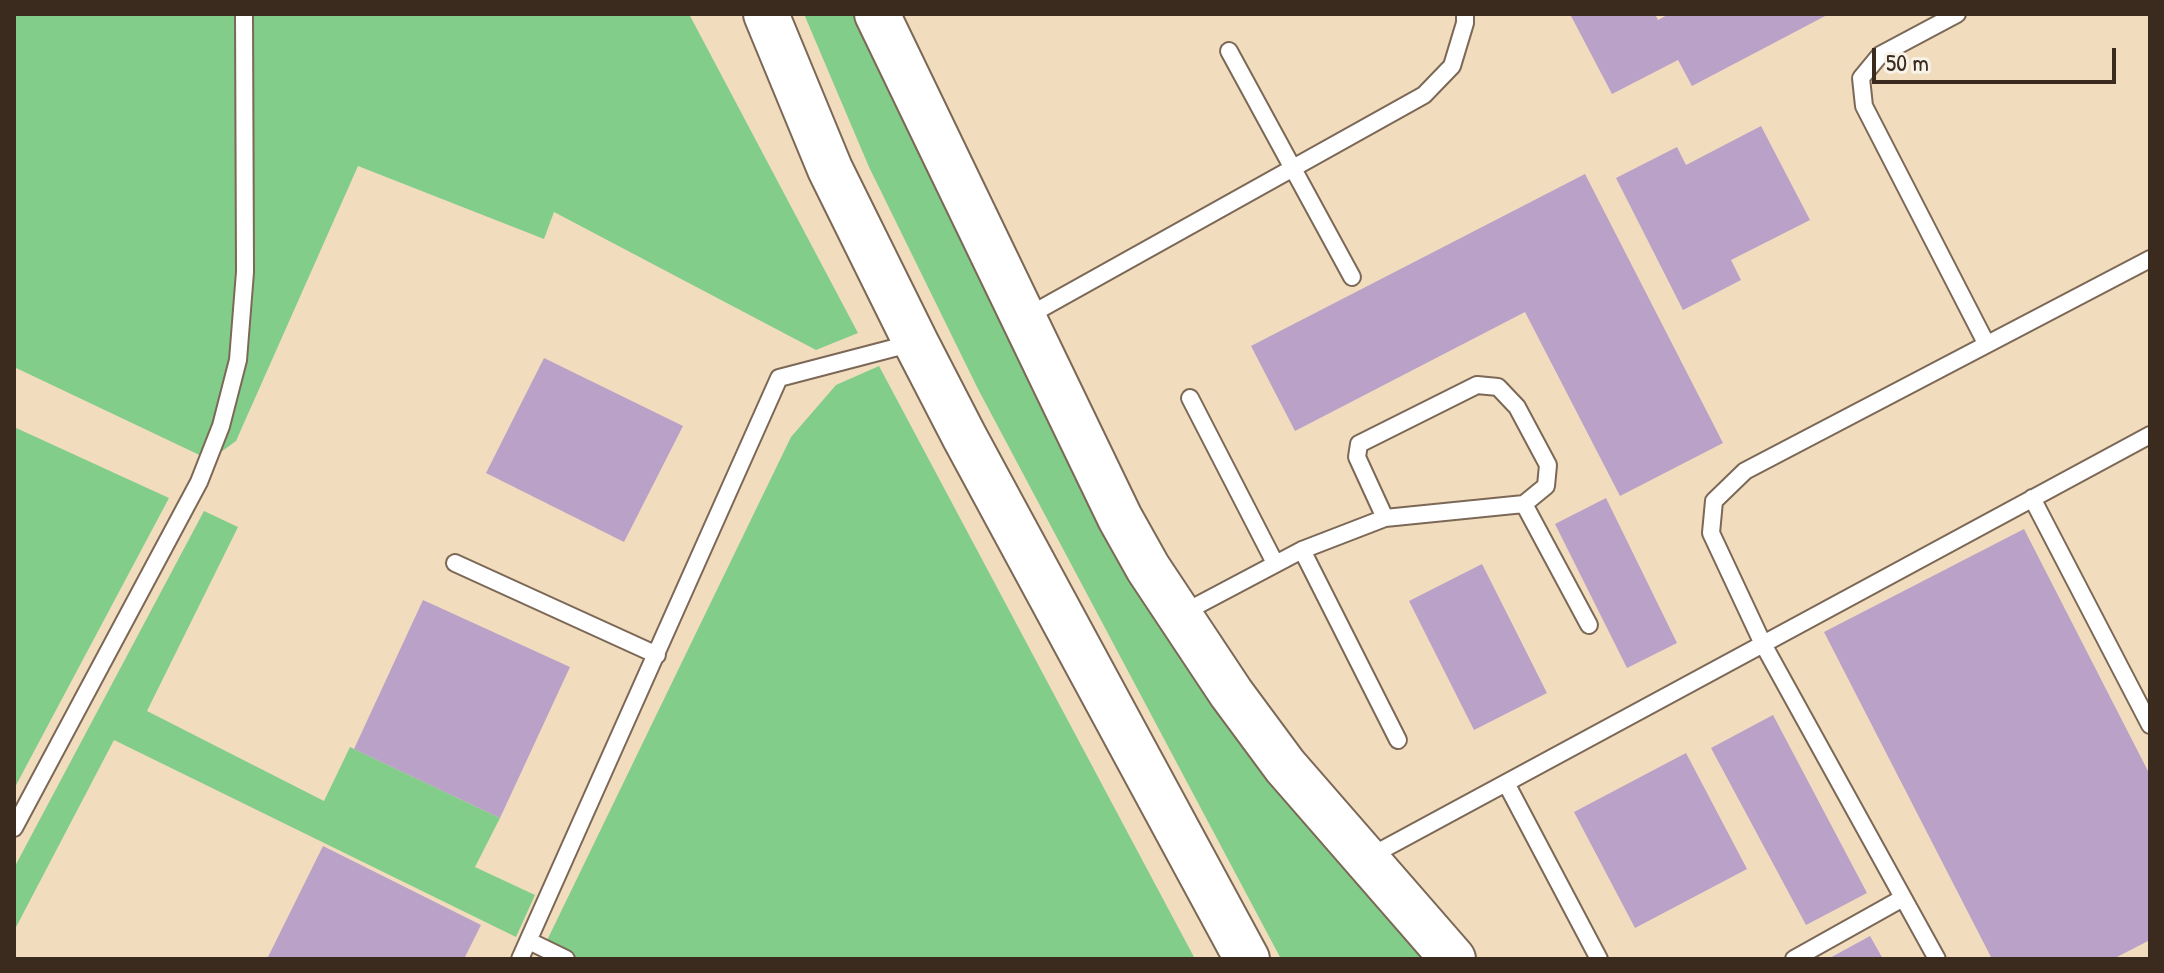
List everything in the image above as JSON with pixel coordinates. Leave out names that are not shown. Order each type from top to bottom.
[{"type":"highway","points":[[766,14],[830,169],[916,343],[1247,959]]},
{"type":"highway","points":[[877,14],[1120,518],[1178,615],[1263,737],[1453,959]]},
{"type":"lane","points":[[14,828],[199,482],[221,426],[238,360],[245,272],[244,14]]},
{"type":"lane","points":[[1023,319],[1424,95],[1452,66],[1465,14]]},
{"type":"lane","points":[[1957,14],[1880,55],[1861,78],[1864,106],[1986,343]]},
{"type":"lane","points":[[1229,51],[1352,277]]},
{"type":"lane","points":[[1937,959],[1763,644],[1711,533],[1714,501],[1745,471],[2150,259]]},
{"type":"lane","points":[[520,959],[779,378],[916,343]]},
{"type":"lane","points":[[1178,615],[1302,550],[1385,518],[1524,504],[1546,486],[1548,465],[1517,407],[1498,387],[1477,385],[1359,444],[1357,457],[1385,518]]},
{"type":"lane","points":[[1190,398],[1275,563]]},
{"type":"lane","points":[[1366,859],[2150,435]]},
{"type":"lane","points":[[2032,498],[2150,725]]},
{"type":"lane","points":[[1524,504],[1589,625]]},
{"type":"lane","points":[[1302,550],[1398,740]]},
{"type":"lane","points":[[455,563],[657,655]]},
{"type":"lane","points":[[1506,783],[1599,959]]},
{"type":"lane","points":[[1794,959],[1903,898]]},
{"type":"lane","points":[[529,941],[566,959]]},
{"type":"green space","points":[[14,14],[689,14],[858,333],[816,350],[554,212],[544,239],[358,166],[236,441],[210,460],[14,367]]},
{"type":"green space","points":[[804,14],[859,14],[1231,726],[1282,797],[1423,959],[1281,959],[978,389],[869,167]]},
{"type":"green space","points":[[879,366],[1195,959],[538,959],[791,437],[836,385]]},
{"type":"green space","points":[[14,427],[169,498],[14,789]]},
{"type":"green space","points":[[204,511],[238,527],[147,711],[324,801],[350,747],[500,818],[475,867],[535,895],[516,937],[114,740],[14,931],[14,868]]},
{"type":"building","points":[[1570,14],[1655,14],[1658,20],[1669,14],[1829,14],[1692,86],[1678,60],[1612,94]]},
{"type":"building","points":[[1761,126],[1810,220],[1731,260],[1741,280],[1683,310],[1616,178],[1677,147],[1686,165]]},
{"type":"building","points":[[1585,174],[1723,443],[1620,496],[1525,312],[1295,431],[1251,346]]},
{"type":"building","points":[[544,358],[683,426],[624,542],[486,473]]},
{"type":"building","points":[[1606,498],[1677,643],[1627,668],[1555,524]]},
{"type":"building","points":[[2024,529],[2150,775],[2150,940],[2113,959],[1992,959],[1824,632]]},
{"type":"building","points":[[1482,564],[1547,693],[1474,730],[1409,601]]},
{"type":"building","points":[[423,600],[570,667],[500,818],[354,749]]},
{"type":"building","points":[[1773,715],[1867,893],[1806,925],[1711,748]]},
{"type":"building","points":[[1686,753],[1747,869],[1635,928],[1574,812]]},
{"type":"building","points":[[323,846],[481,925],[464,959],[268,957]]},
{"type":"building","points":[[1870,936],[1883,959],[1828,959]]}]
